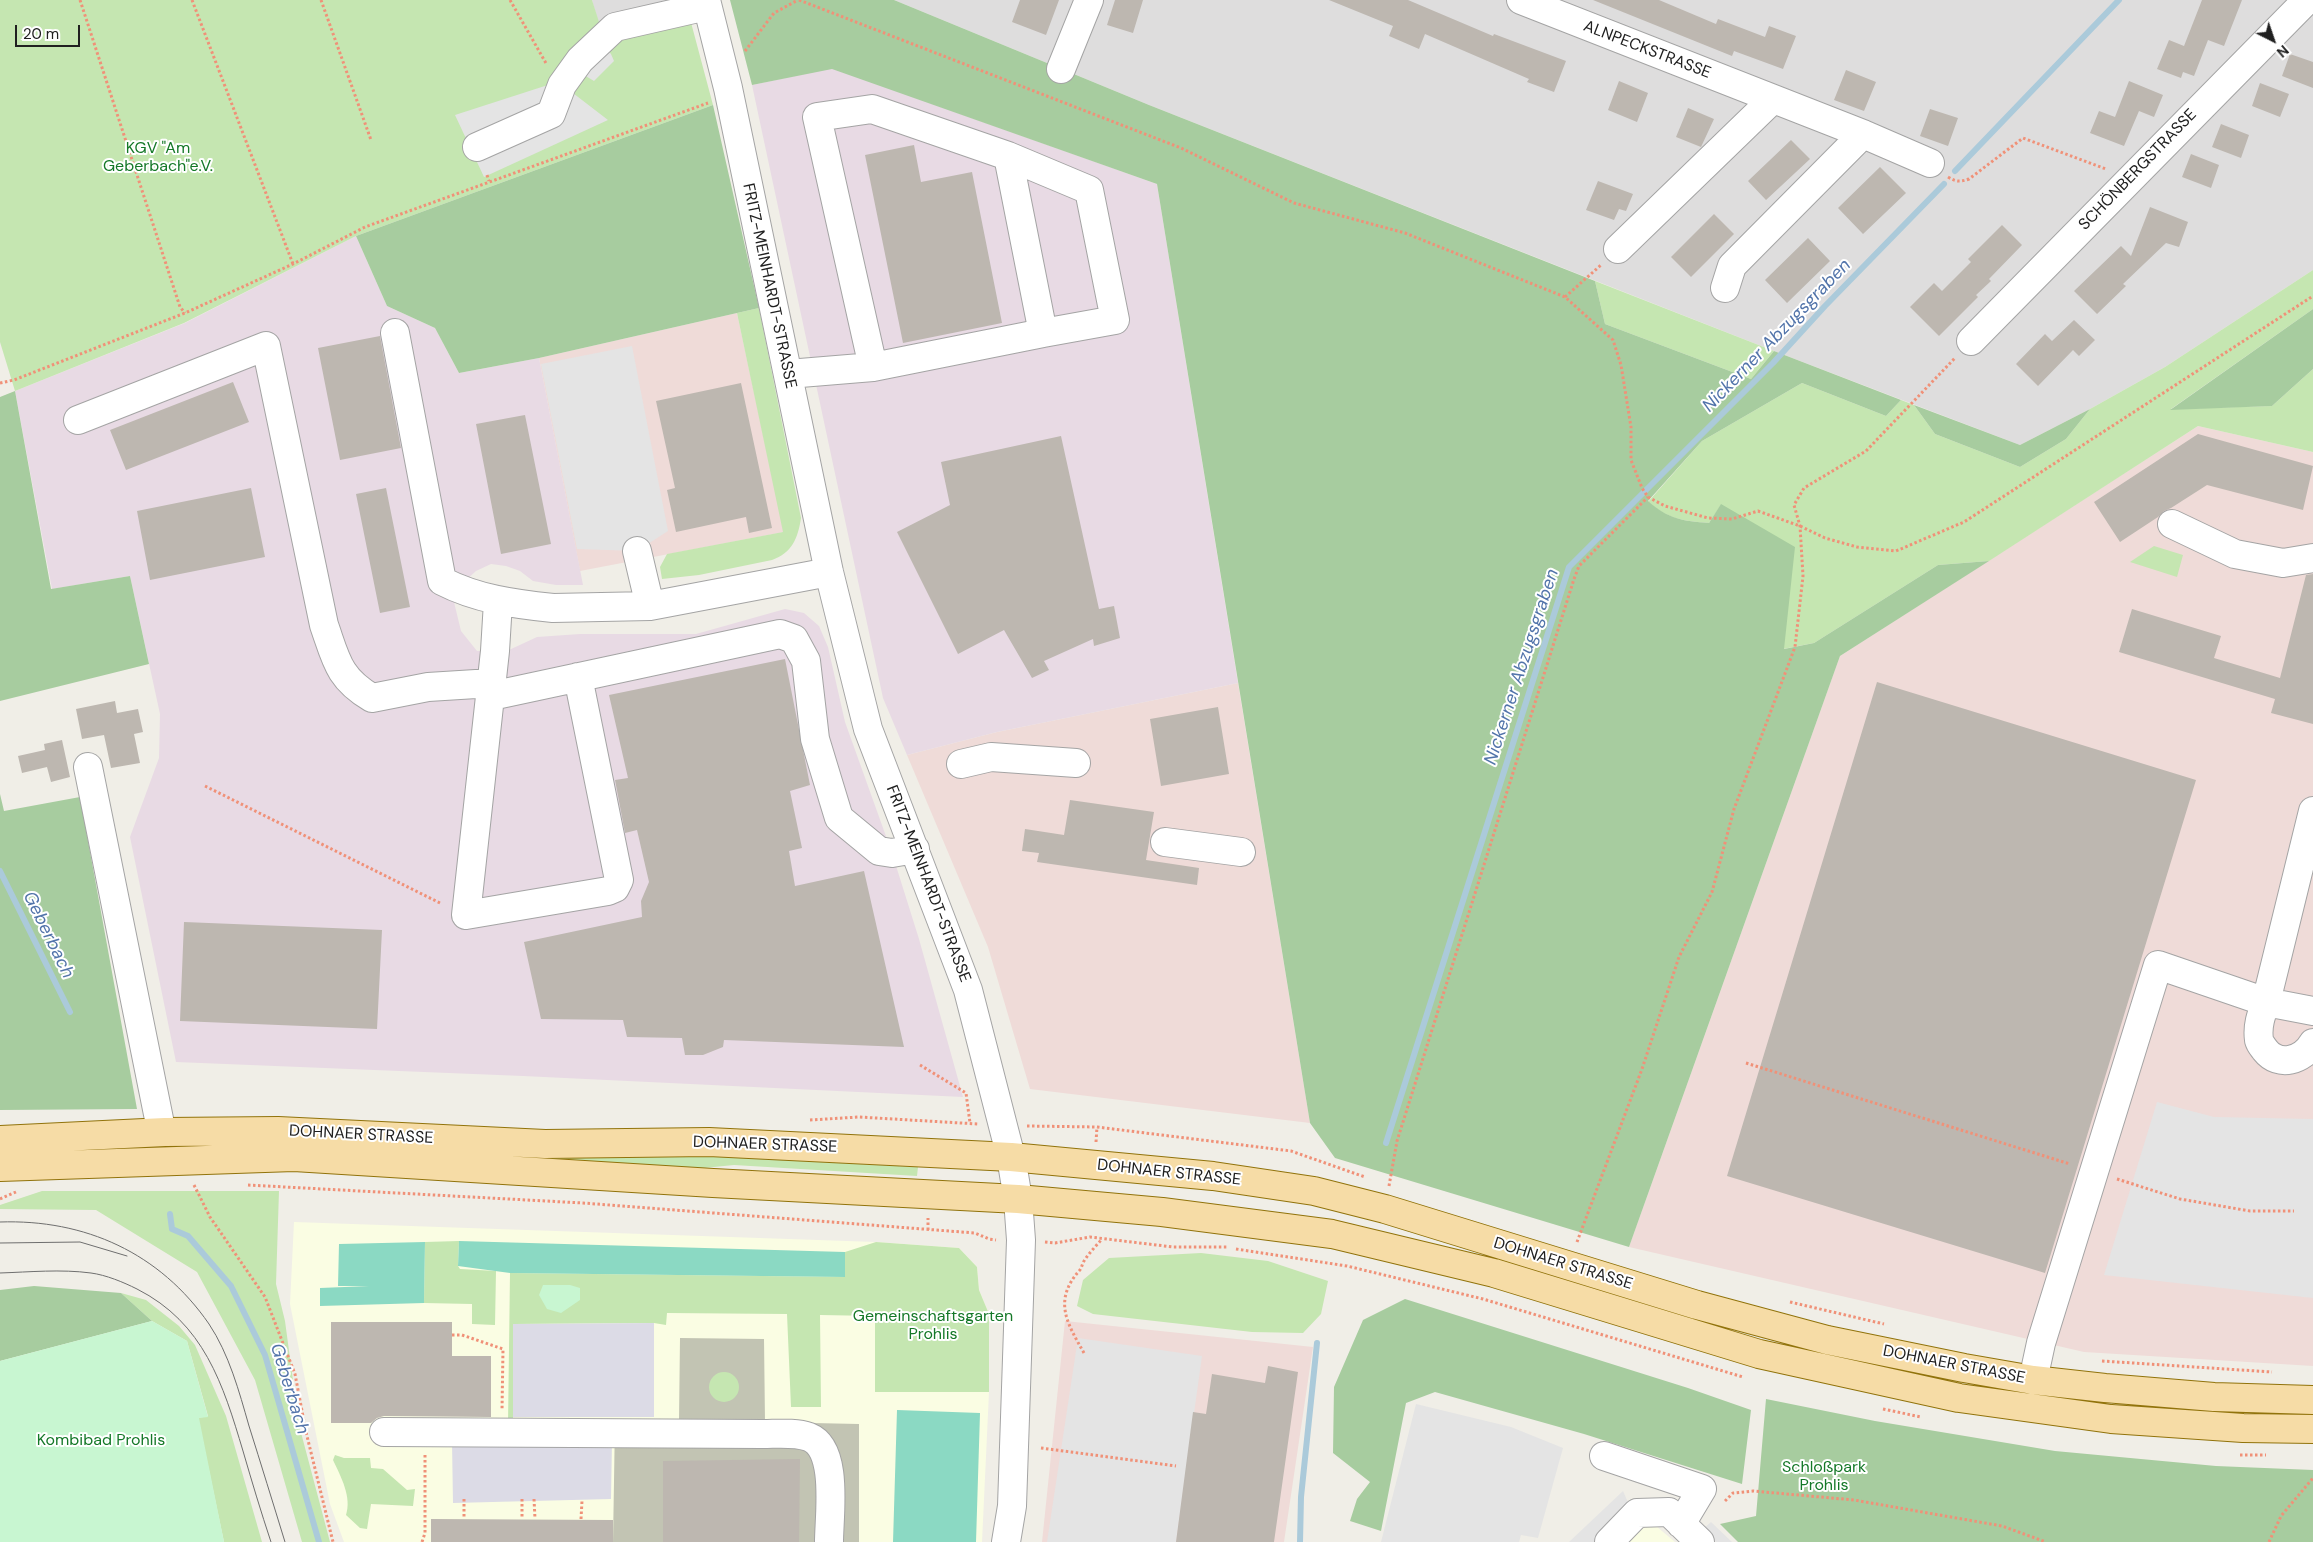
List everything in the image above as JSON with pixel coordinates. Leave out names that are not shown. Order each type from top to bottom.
[{"type":"main road","name":"DOHNAER STRASSE","points":[[0,1140],[165,1132],[278,1131],[545,1144],[709,1142],[1011,1157],[1213,1176],[1314,1191],[1391,1194],[1697,1305],[1808,1335],[1964,1368],[2033,1380],[2214,1396],[2313,1400]]},
{"type":"main road","name":"DOHNAER STRASSE","points":[[0,1167],[294,1157],[713,1183],[1018,1199],[1162,1212],[1332,1234],[1494,1273],[1759,1354],[1959,1398],[2111,1419],[2244,1428],[2313,1429]]},
{"type":"street","points":[[1061,69],[1089,0]]},
{"type":"street","name":"ALNPECKSTRASSE","points":[[1521,0],[1863,134],[1930,163]]},
{"type":"street","name":"SCHÖNBERGSTRASSE","points":[[1971,341],[2133,174],[2307,0]]},
{"type":"street","points":[[477,147],[552,114],[562,85],[580,60],[615,27],[707,3]]},
{"type":"street","name":"FRITZ-MEINHARDT-STRASSE","points":[[707,3],[728,92],[829,572],[868,729],[968,990],[1011,1157],[1018,1199],[1021,1240],[1012,1506]]},
{"type":"street","points":[[1618,249],[1773,99]]},
{"type":"street","points":[[788,374],[873,367],[1115,320],[1089,190],[1008,156],[872,110],[817,117],[873,367]]},
{"type":"street","points":[[1725,288],[1732,266],[1863,134]]},
{"type":"street","points":[[1008,156],[1043,334]]},
{"type":"street","points":[[395,333],[442,582],[459,590],[498,602],[553,608],[650,606],[829,572]]},
{"type":"street","points":[[78,420],[266,346],[324,625],[339,668],[354,687],[372,698],[428,687],[491,689],[578,677],[780,634],[794,639],[806,662],[814,739],[839,818],[879,851],[892,853],[915,849]]},
{"type":"street","points":[[2172,524],[2235,554],[2283,563],[2313,558]]},
{"type":"street","points":[[637,550],[650,606]]},
{"type":"street","points":[[498,602],[491,689],[466,915],[608,891],[615,888],[619,880],[578,677]]},
{"type":"street","points":[[961,764],[991,757],[1076,763]]},
{"type":"street","points":[[88,767],[160,1124],[165,1132]]},
{"type":"street","points":[[2313,811],[2266,1002],[2258,1023],[2259,1042],[2268,1054],[2279,1060],[2295,1060],[2307,1053],[2313,1043]]},
{"type":"street","points":[[1165,842],[1241,852]]},
{"type":"street","points":[[2033,1380],[2041,1343],[2158,965],[2266,1002],[2313,1011]]},
{"type":"street","points":[[384,1432],[762,1434],[810,1437],[817,1442],[828,1459],[829,1542]]},
{"type":"street","points":[[1604,1456],[1702,1489],[1691,1533],[1669,1512],[1637,1513],[1609,1542]]},
{"type":"street","points":[[1006,1542],[1012,1506]]},
{"type":"street","points":[[1012,1506],[1018,1542]]},
{"type":"path","points":[[80,0],[180,307],[185,313]]},
{"type":"path","points":[[192,0],[293,264]]},
{"type":"path","points":[[321,0],[371,140]]},
{"type":"path","points":[[510,0],[556,81],[562,85]]},
{"type":"path","points":[[0,383],[14,380],[185,313],[293,264],[365,227],[728,92],[745,52],[774,14],[798,0],[1181,148],[1294,203],[1405,233],[1565,297],[1613,340],[1621,365],[1629,418],[1631,460],[1642,488],[1648,497],[1665,506],[1708,518],[1732,519],[1758,511],[1800,526],[1825,538],[1858,547],[1896,552],[1964,522],[2313,296]]},
{"type":"path","points":[[1961,182],[1969,179],[2024,138],[2111,171],[2133,174]]},
{"type":"path","points":[[487,175],[489,181]]},
{"type":"path","points":[[1565,297],[1618,249]]},
{"type":"path","points":[[1577,1243],[1654,1035],[1679,957],[1712,892],[1734,809],[1777,700],[1795,647],[1803,576],[1800,526],[1794,505],[1804,488],[1866,451],[1971,341]]},
{"type":"path","points":[[1391,1194],[1397,1141],[1574,578],[1579,566],[1648,497]]},
{"type":"path","points":[[205,786],[466,915]]},
{"type":"path","points":[[1746,1063],[2180,1199],[2250,1211],[2294,1210]]},
{"type":"path","points":[[920,1065],[966,1093],[970,1123]]},
{"type":"path","points":[[1004,1126],[1097,1127],[1291,1151],[1372,1179]]},
{"type":"path","points":[[202,1183],[193,1182],[210,1217],[265,1297],[295,1374],[306,1432],[333,1542]]},
{"type":"path","points":[[1380,1182],[1391,1194]]},
{"type":"path","points":[[242,1185],[583,1203],[975,1233],[989,1239],[1055,1243],[1090,1237]]},
{"type":"path","points":[[1084,1353],[1069,1327],[1064,1312],[1064,1298],[1073,1277],[1102,1239]]},
{"type":"path","points":[[1567,1240],[1586,1246]]},
{"type":"path","points":[[1786,1302],[1890,1326]]},
{"type":"path","points":[[452,1335],[462,1335],[503,1349],[502,1433]]},
{"type":"path","points":[[2100,1361],[2274,1372]]},
{"type":"path","points":[[422,1542],[425,1534],[426,1432]]},
{"type":"path","points":[[1041,1448],[1176,1466]]},
{"type":"path","points":[[2268,1542],[2280,1516],[2313,1478]]},
{"type":"path","points":[[1733,1493],[1753,1491],[1854,1500],[2002,1526],[2046,1542]]},
{"type":"path","points":[[464,1499],[464,1519]]},
{"type":"path","points":[[522,1499],[522,1519]]},
{"type":"path","points":[[534,1499],[535,1519]]},
{"type":"path","points":[[581,1519],[582,1501]]},
{"type":"shaded area","points":[[592,0],[675,0],[598,22]]},
{"type":"shaded area","points":[[894,0],[2313,0],[2313,270],[2165,367],[2020,445],[1774,351],[1149,105]]},
{"type":"shaded area","points":[[596,37],[611,54],[614,61],[594,81],[579,72],[569,90],[608,120],[484,177],[455,115],[551,84]]},
{"type":"shaded area","points":[[832,68],[1157,184],[1238,683],[997,732],[907,755],[883,698],[752,85]]},
{"type":"shaded area","points":[[356,236],[387,306],[435,328],[459,373],[539,358],[583,585],[556,585],[533,581],[520,571],[506,566],[491,564],[476,571],[464,582],[454,602],[461,631],[477,651],[509,650],[537,637],[580,634],[696,634],[785,609],[804,613],[819,626],[828,647],[845,722],[892,853],[919,939],[963,1097],[176,1062],[130,837],[159,758],[160,714],[130,576],[52,589],[15,391],[185,323]]},
{"type":"shaded area","points":[[737,313],[784,532],[580,571],[539,358]]},
{"type":"shaded area","points":[[632,346],[668,531],[637,551],[577,549],[541,364]]},
{"type":"shaded area","points":[[2198,426],[2313,452],[2313,1366],[2084,1352],[1629,1247],[1840,656]]},
{"type":"shaded area","points":[[1238,683],[1310,1123],[1030,1089],[988,947],[907,755],[997,732]]},
{"type":"shaded area","points":[[2157,1102],[2214,1117],[2313,1119],[2313,1298],[2104,1275]]},
{"type":"shaded area","points":[[294,1222],[876,1242],[959,1248],[977,1267],[979,1290],[989,1314],[989,1392],[982,1542],[344,1542],[330,1504],[290,1304]]},
{"type":"shaded area","points":[[1065,1321],[1313,1347],[1284,1542],[1042,1542]]},
{"type":"shaded area","points":[[654,1323],[654,1417],[513,1417],[513,1324]]},
{"type":"shaded area","points":[[680,1338],[764,1339],[765,1422],[859,1424],[859,1542],[613,1542],[615,1420],[679,1421]]},
{"type":"shaded area","points":[[1078,1338],[1202,1356],[1176,1542],[1047,1542]]},
{"type":"shaded area","points":[[1416,1404],[1511,1427],[1563,1448],[1538,1538],[1521,1535],[1519,1542],[1381,1542]]},
{"type":"shaded area","points":[[612,1441],[611,1499],[453,1503],[452,1442]]},
{"type":"shaded area","points":[[1623,1491],[1630,1507],[1595,1542],[1569,1542]]},
{"type":"shaded area","points":[[1711,1522],[1732,1542],[1716,1542],[1703,1529]]},
{"type":"shaded area","points":[[1649,1526],[1656,1526],[1675,1542],[1628,1542],[1639,1530]]},
{"type":"green space","name":"KGV \"Am Geberbach\"e.V.","points":[[0,0],[592,0],[599,22],[675,0],[685,0],[713,105],[356,236],[184,323],[15,391],[0,342]]},
{"type":"green space","points":[[730,0],[894,0],[1149,105],[1595,281],[1605,324],[1751,379],[1774,351],[1901,400],[1886,416],[1802,383],[1702,441],[1648,501],[1662,512],[1676,518],[1709,523],[1721,504],[1795,547],[1784,649],[1814,643],[1938,565],[1989,561],[1840,656],[1629,1247],[1335,1158],[1310,1123],[1157,184],[832,69],[752,85]]},
{"type":"green space","points":[[713,105],[759,308],[539,358],[459,373],[435,328],[387,306],[356,236]]},
{"type":"green space","points":[[2313,270],[2313,309],[2171,409],[2272,406],[2313,369],[2313,452],[2198,426],[1989,561],[1938,565],[1814,643],[1783,649],[1754,524],[1721,505],[1709,523],[1669,516],[1648,502],[1702,441],[1802,383],[1886,416],[1901,400],[1914,405],[1935,434],[2020,467],[2066,439],[2090,409],[2165,367]]},
{"type":"green space","points":[[1595,281],[1774,351],[1751,379],[1605,324]]},
{"type":"green space","points":[[759,308],[801,518],[796,538],[785,553],[772,560],[699,575],[662,579],[660,567],[667,554],[783,532],[737,313]]},
{"type":"green space","points":[[2313,309],[2313,369],[2272,406],[2170,410]]},
{"type":"green space","points":[[15,391],[51,589],[130,576],[149,664],[0,701],[0,397]]},
{"type":"green space","points":[[1914,405],[2020,445],[2090,409],[2066,439],[2020,467],[1935,434]]},
{"type":"green space","points":[[2154,546],[2183,555],[2177,577],[2130,562]]},
{"type":"green space","points":[[0,794],[4,811],[80,797],[137,1109],[0,1110]]},
{"type":"green space","points":[[356,1146],[686,1155],[918,1167],[917,1176],[734,1165],[674,1171]]},
{"type":"green space","points":[[42,1191],[279,1191],[276,1284],[285,1321],[299,1425],[330,1542],[302,1542],[255,1380],[197,1272],[96,1210],[0,1209],[0,1205]]},
{"type":"green space","points":[[459,1241],[458,1266],[460,1269],[496,1271],[495,1325],[472,1324],[472,1304],[424,1303],[425,1242]]},
{"type":"green space","points":[[459,1241],[845,1252],[845,1277],[510,1273],[458,1266]]},
{"type":"green space","points":[[425,1242],[424,1303],[320,1306],[320,1288],[369,1286],[338,1286],[339,1244]]},
{"type":"green space","name":"Gemeinschaftsgarten Prohlis","points":[[876,1242],[959,1248],[977,1267],[979,1290],[989,1314],[989,1392],[875,1392],[875,1316],[820,1315],[821,1407],[791,1407],[787,1314],[667,1313],[666,1325],[654,1323],[513,1324],[513,1425],[508,1424],[510,1273],[845,1277],[845,1252]]},
{"type":"green space","points":[[1201,1253],[1268,1261],[1328,1281],[1321,1314],[1303,1333],[1252,1332],[1093,1314],[1077,1306],[1083,1280],[1109,1258]]},
{"type":"green space","points":[[543,1285],[570,1285],[580,1288],[580,1300],[561,1313],[547,1309],[539,1295]]},
{"type":"green space","points":[[34,1286],[121,1293],[152,1321],[0,1361],[0,1290]]},
{"type":"green space","points":[[121,1293],[146,1300],[179,1326],[195,1345],[226,1416],[262,1542],[224,1542],[198,1418],[208,1416],[187,1341],[152,1321]]},
{"type":"green space","points":[[1405,1299],[1688,1388],[1751,1410],[1742,1484],[1584,1434],[1435,1392],[1406,1403],[1381,1531],[1350,1521],[1357,1499],[1370,1482],[1333,1453],[1334,1387],[1363,1320]]},
{"type":"green space","name":"Kombibad Prohlis","points":[[152,1321],[187,1341],[208,1417],[199,1418],[224,1542],[0,1542],[0,1361]]},
{"type":"green space","points":[[724,1372],[730,1373],[738,1381],[738,1393],[730,1401],[724,1402],[718,1401],[710,1393],[709,1387],[710,1381],[718,1373]]},
{"type":"green space","name":"Schloßpark Prohlis","points":[[1766,1399],[1875,1421],[2055,1451],[2216,1466],[2313,1470],[2313,1542],[1738,1542],[1720,1524],[1756,1516]]},
{"type":"green space","points":[[897,1410],[980,1413],[976,1542],[893,1542]]},
{"type":"green space","points":[[335,1455],[344,1458],[370,1458],[371,1468],[383,1469],[407,1490],[415,1489],[413,1506],[371,1504],[367,1529],[360,1528],[346,1515],[347,1494],[333,1460]]},
{"type":"building","points":[[1020,0],[1059,0],[1046,35],[1012,22]]},
{"type":"building","points":[[1115,0],[1143,0],[1133,33],[1107,25]]},
{"type":"building","points":[[1329,0],[1408,0],[1493,36],[1494,34],[1566,61],[1554,92],[1527,82],[1529,79],[1425,34],[1419,49],[1389,36],[1393,26]]},
{"type":"building","points":[[1593,0],[1659,0],[1716,24],[1718,19],[1765,37],[1769,26],[1796,36],[1783,69],[1734,51],[1732,56]]},
{"type":"building","points":[[2202,0],[2242,0],[2224,46],[2208,40],[2194,76],[2183,72],[2181,78],[2157,69],[2169,40],[2184,46]]},
{"type":"building","points":[[2290,54],[2313,62],[2313,88],[2282,76]]},
{"type":"building","points":[[1846,70],[1876,82],[1864,111],[1834,100]]},
{"type":"building","points":[[1619,81],[1648,93],[1637,122],[1608,110]]},
{"type":"building","points":[[2129,81],[2163,95],[2154,117],[2139,111],[2124,146],[2090,133],[2099,111],[2115,117]]},
{"type":"building","points":[[2260,83],[2289,94],[2280,117],[2252,106]]},
{"type":"building","points":[[1688,108],[1714,119],[1701,147],[1676,137]]},
{"type":"building","points":[[1930,109],[1958,118],[1948,146],[1920,136]]},
{"type":"building","points":[[2221,124],[2249,135],[2241,158],[2212,147]]},
{"type":"building","points":[[1791,140],[1810,159],[1766,200],[1748,181]]},
{"type":"building","points":[[914,145],[921,182],[972,172],[1002,323],[903,343],[865,155]]},
{"type":"building","points":[[2191,154],[2219,165],[2211,188],[2182,177]]},
{"type":"building","points":[[1880,167],[1906,193],[1863,234],[1838,208]]},
{"type":"building","points":[[1598,181],[1633,194],[1626,211],[1619,209],[1614,220],[1586,210]]},
{"type":"building","points":[[2150,207],[2188,222],[2179,247],[2166,243],[2123,284],[2126,286],[2097,314],[2074,291],[2121,246],[2131,256]]},
{"type":"building","points":[[1714,214],[1734,234],[1691,277],[1671,257]]},
{"type":"building","points":[[2002,225],[2022,245],[1989,279],[1991,281],[1976,295],[1978,297],[1939,336],[1910,307],[1934,283],[1942,291],[1971,262],[1968,259]]},
{"type":"building","points":[[1808,238],[1830,261],[1787,303],[1765,280]]},
{"type":"building","points":[[2074,320],[2095,340],[2079,356],[2073,350],[2038,386],[2016,364],[2045,334],[2052,341]]},
{"type":"building","points":[[380,336],[401,448],[340,460],[318,348]]},
{"type":"building","points":[[233,382],[249,422],[126,470],[110,430]]},
{"type":"building","points":[[741,383],[772,528],[749,533],[746,517],[676,532],[667,490],[675,488],[656,401]]},
{"type":"building","points":[[525,415],[551,544],[501,554],[476,424]]},
{"type":"building","points":[[2198,434],[2313,466],[2303,510],[2207,485],[2164,511],[2120,542],[2094,502]]},
{"type":"building","points":[[1061,436],[1099,609],[1114,606],[1120,638],[1094,646],[1093,639],[1044,661],[1049,670],[1032,678],[1004,630],[958,654],[897,532],[950,505],[941,462]]},
{"type":"building","points":[[251,488],[265,557],[150,580],[137,511]]},
{"type":"building","points":[[386,488],[410,607],[380,613],[356,494]]},
{"type":"building","points":[[2313,574],[2313,724],[2271,713],[2275,699],[2119,652],[2132,609],[2221,636],[2214,658],[2280,678],[2306,575]]},
{"type":"building","points":[[785,659],[810,785],[790,791],[802,848],[789,851],[795,886],[864,871],[904,1047],[724,1040],[723,1047],[703,1055],[685,1055],[682,1038],[627,1037],[623,1020],[541,1019],[524,942],[642,917],[641,901],[649,882],[637,830],[625,833],[615,780],[628,778],[609,695]]},
{"type":"building","points":[[1877,682],[2196,780],[2045,1273],[1727,1176]]},
{"type":"building","points":[[115,701],[117,713],[138,709],[143,732],[134,734],[140,763],[111,768],[104,735],[82,739],[76,709]]},
{"type":"building","points":[[1218,707],[1229,774],[1161,786],[1150,719]]},
{"type":"building","points":[[62,740],[70,777],[51,782],[47,767],[22,773],[18,756],[45,750],[44,744]]},
{"type":"building","points":[[1070,800],[1154,812],[1146,860],[1199,868],[1197,885],[1037,862],[1039,853],[1022,851],[1025,829],[1064,835]]},
{"type":"building","points":[[184,922],[382,930],[377,1029],[180,1021]]},
{"type":"building","points":[[331,1322],[452,1322],[452,1356],[491,1356],[491,1417],[384,1416],[377,1418],[371,1423],[331,1423]]},
{"type":"building","points":[[1268,1366],[1298,1372],[1274,1542],[1176,1542],[1193,1412],[1206,1414],[1212,1374],[1265,1383]]},
{"type":"building","points":[[800,1459],[799,1542],[663,1542],[663,1461]]},
{"type":"building","points":[[431,1519],[613,1520],[613,1542],[431,1542]]},
{"type":"waterway","name":"Nickerner Abzugsgraben","points":[[1955,171],[2119,0]]},
{"type":"waterway","name":"Nickerner Abzugsgraben","points":[[1386,1143],[1569,567],[1773,363],[1825,306],[1944,184]]},
{"type":"waterway","name":"Geberbach","points":[[0,871],[70,1012]]},
{"type":"waterway","name":"Geberbach","points":[[170,1214],[172,1229],[188,1236],[231,1286],[265,1355],[319,1542]]},
{"type":"waterway","points":[[1300,1542],[1301,1497],[1317,1343]]},
{"type":"tram line","points":[[0,1222],[62,1227],[91,1234],[118,1245],[144,1260],[168,1278],[189,1299],[209,1324],[228,1360],[285,1542]]},
{"type":"tram line","points":[[0,1243],[80,1242],[127,1256]]},
{"type":"tram line","points":[[0,1273],[68,1271],[103,1275],[137,1289],[160,1303],[179,1319],[195,1338],[208,1358],[218,1379],[235,1426],[271,1542]]}]
